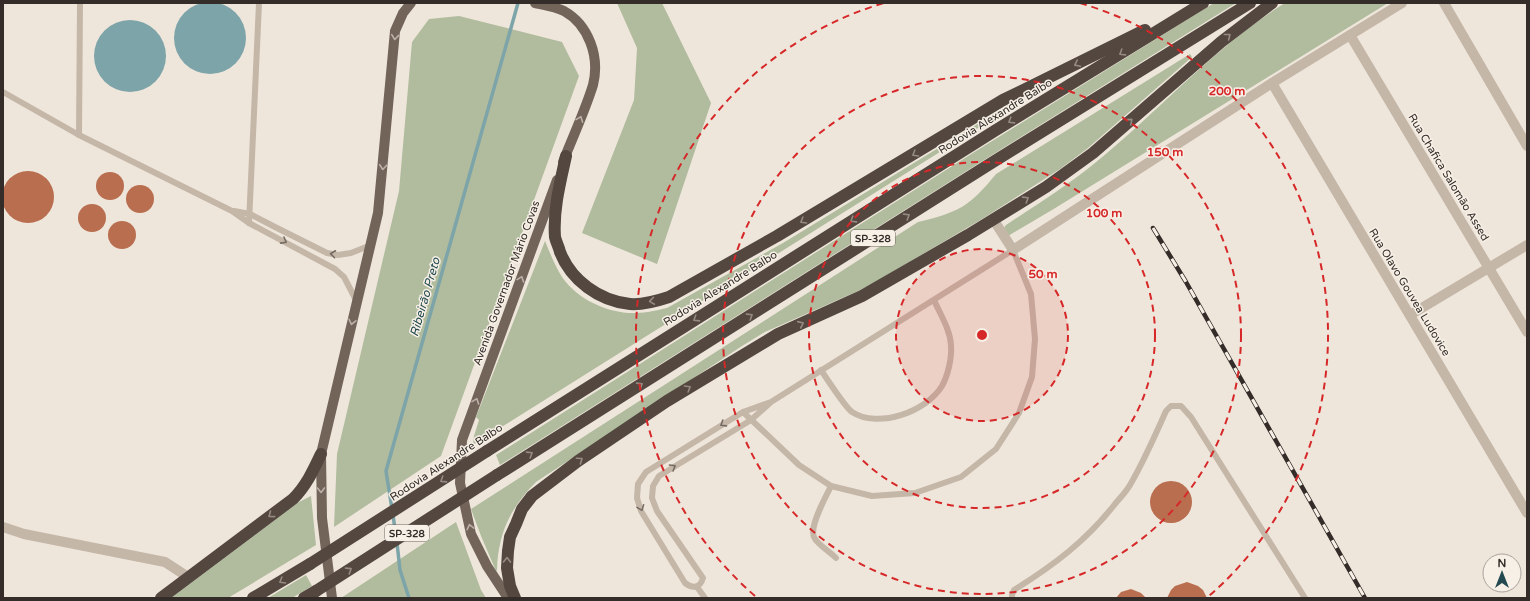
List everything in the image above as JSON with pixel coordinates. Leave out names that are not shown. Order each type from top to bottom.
[{"type":"highway","points":[[566,156],[554,213],[556,239],[565,264],[582,284],[604,298],[630,304],[656,301],[669,297],[777,236],[1004,100],[1201,3]]},
{"type":"highway","name":"Rodovia Alexandre Balbo","points":[[253,598],[310,564],[996,130],[1201,3]]},
{"type":"highway","name":"SP-328","points":[[304,598],[986,166],[1250,3]]},
{"type":"highway","points":[[515,598],[510,586],[507,568],[510,536],[522,509],[532,496],[578,461],[667,401],[778,334],[862,296],[993,220],[1046,187],[1088,158],[1221,42],[1272,3]]},
{"type":"highway","points":[[161,598],[293,499],[303,489],[310,478],[320,454]]},
{"type":"main road","points":[[332,598],[322,518],[320,454],[378,213],[395,31],[403,13],[411,3]]},
{"type":"main road","name":"Avenida Governador Mário Covas","points":[[508,598],[487,566],[471,534],[460,483],[462,440],[593,84],[595,57],[588,36],[578,21],[563,11],[535,3]]},
{"type":"street","points":[[993,220],[1013,250],[1272,83],[1402,3]]},
{"type":"street","points":[[1444,3],[1527,146]]},
{"type":"street","name":"Rua Chafica Salomão Assed","points":[[1350,36],[1527,332]]},
{"type":"street","name":"Rua Olavo Gouvea Ludovice","points":[[1272,83],[1527,513]]},
{"type":"street","points":[[1410,315],[1527,245]]},
{"type":"street","points":[[3,527],[24,534],[165,562],[188,577]]},
{"type":"lane","points":[[79,135],[80,3]]},
{"type":"lane","points":[[249,223],[259,3]]},
{"type":"lane","points":[[3,92],[79,135],[232,211],[249,223],[335,269],[344,277],[357,302]]},
{"type":"lane","points":[[232,211],[250,214],[327,253],[338,255],[351,253],[371,245]]},
{"type":"lane","points":[[743,412],[751,420],[799,465],[831,486],[872,496],[915,493],[961,477],[996,449],[1020,413],[1032,377],[1035,339],[1032,294],[1013,250],[771,402],[751,420],[659,476],[653,486],[652,498],[657,511],[703,578],[697,587],[690,587],[685,583],[641,511],[637,498],[638,484],[646,472],[743,412],[771,402]]},
{"type":"lane","points":[[821,370],[851,411],[860,416],[889,419],[921,406],[932,398],[941,387],[947,374],[950,360],[951,346],[949,332],[934,300]]},
{"type":"lane","points":[[1012,598],[1014,590],[1046,570],[1064,556],[1099,524],[1129,487],[1146,456],[1166,411],[1171,406],[1181,406],[1191,417],[1305,598]]},
{"type":"lane","points":[[831,486],[813,525],[812,534],[815,540],[836,558]]},
{"type":"lane","points":[[697,587],[705,598]]},
{"type":"green space","points":[[617,3],[662,3],[711,103],[657,264],[582,233],[634,100],[637,48]]},
{"type":"green space","points":[[1214,3],[1236,3],[500,465],[496,455],[976,151]]},
{"type":"green space","points":[[1285,3],[1388,3],[1008,236],[1004,228],[1006,225],[1095,163],[1234,39]]},
{"type":"green space","points":[[459,16],[562,42],[579,76],[441,456],[334,527],[337,454],[399,191],[412,42],[429,19]]},
{"type":"green space","points":[[1190,54],[1192,57],[1088,148],[1060,169],[982,219],[877,281],[858,291],[765,332],[536,482],[527,491],[513,511],[503,532],[496,571],[471,509],[918,222],[944,215],[962,207],[978,194],[996,174]]},
{"type":"green space","points":[[1020,98],[1021,101],[473,445],[479,420],[476,417],[545,241],[562,277],[585,299],[605,308],[626,313],[636,313],[667,308],[783,243]]},
{"type":"green space","points":[[311,496],[316,545],[228,598],[171,598],[299,502]]},
{"type":"green space","points":[[456,522],[481,590],[486,598],[341,598]]},
{"type":"green space","points":[[306,575],[312,586],[292,598],[268,598]]},
{"type":"water","points":[[210,2],[230,8],[240,18],[246,38],[240,58],[230,68],[210,74],[190,68],[180,58],[174,38],[180,18],[190,8]]},
{"type":"water","points":[[130,20],[150,26],[160,36],[166,56],[160,76],[150,86],[130,92],[110,86],[100,76],[94,56],[100,36],[110,26]]},
{"type":"building","points":[[28,171],[42,175],[50,183],[54,197],[50,211],[42,219],[28,223],[14,219],[6,211],[2,197],[6,183],[14,175]]},
{"type":"building","points":[[110,172],[120,176],[124,186],[120,196],[110,200],[100,196],[96,186],[100,176]]},
{"type":"building","points":[[140,185],[150,189],[154,199],[150,209],[140,213],[130,209],[126,199],[130,189]]},
{"type":"building","points":[[92,204],[102,208],[106,218],[102,228],[92,232],[82,228],[78,218],[82,208]]},
{"type":"building","points":[[122,221],[132,225],[136,235],[132,245],[122,249],[112,245],[108,235],[112,225]]},
{"type":"building","points":[[1171,481],[1186,487],[1192,502],[1186,517],[1171,523],[1156,517],[1150,502],[1156,487]]},
{"type":"building","points":[[1187,582],[1198,586],[1203,590],[1207,598],[1167,598],[1175,586]]},
{"type":"building","points":[[1131,589],[1141,593],[1146,598],[1116,598],[1121,592]]},
{"type":"waterway","name":"Ribeirão Preto","points":[[392,509],[386,471],[518,3]]},
{"type":"waterway","name":"Ribeirão Preto","points":[[393,515],[396,537]]},
{"type":"waterway","name":"Ribeirão Preto","points":[[397,543],[400,570],[409,598]]},
{"type":"railway","points":[[1153,228],[1186,282],[1365,598]]}]
